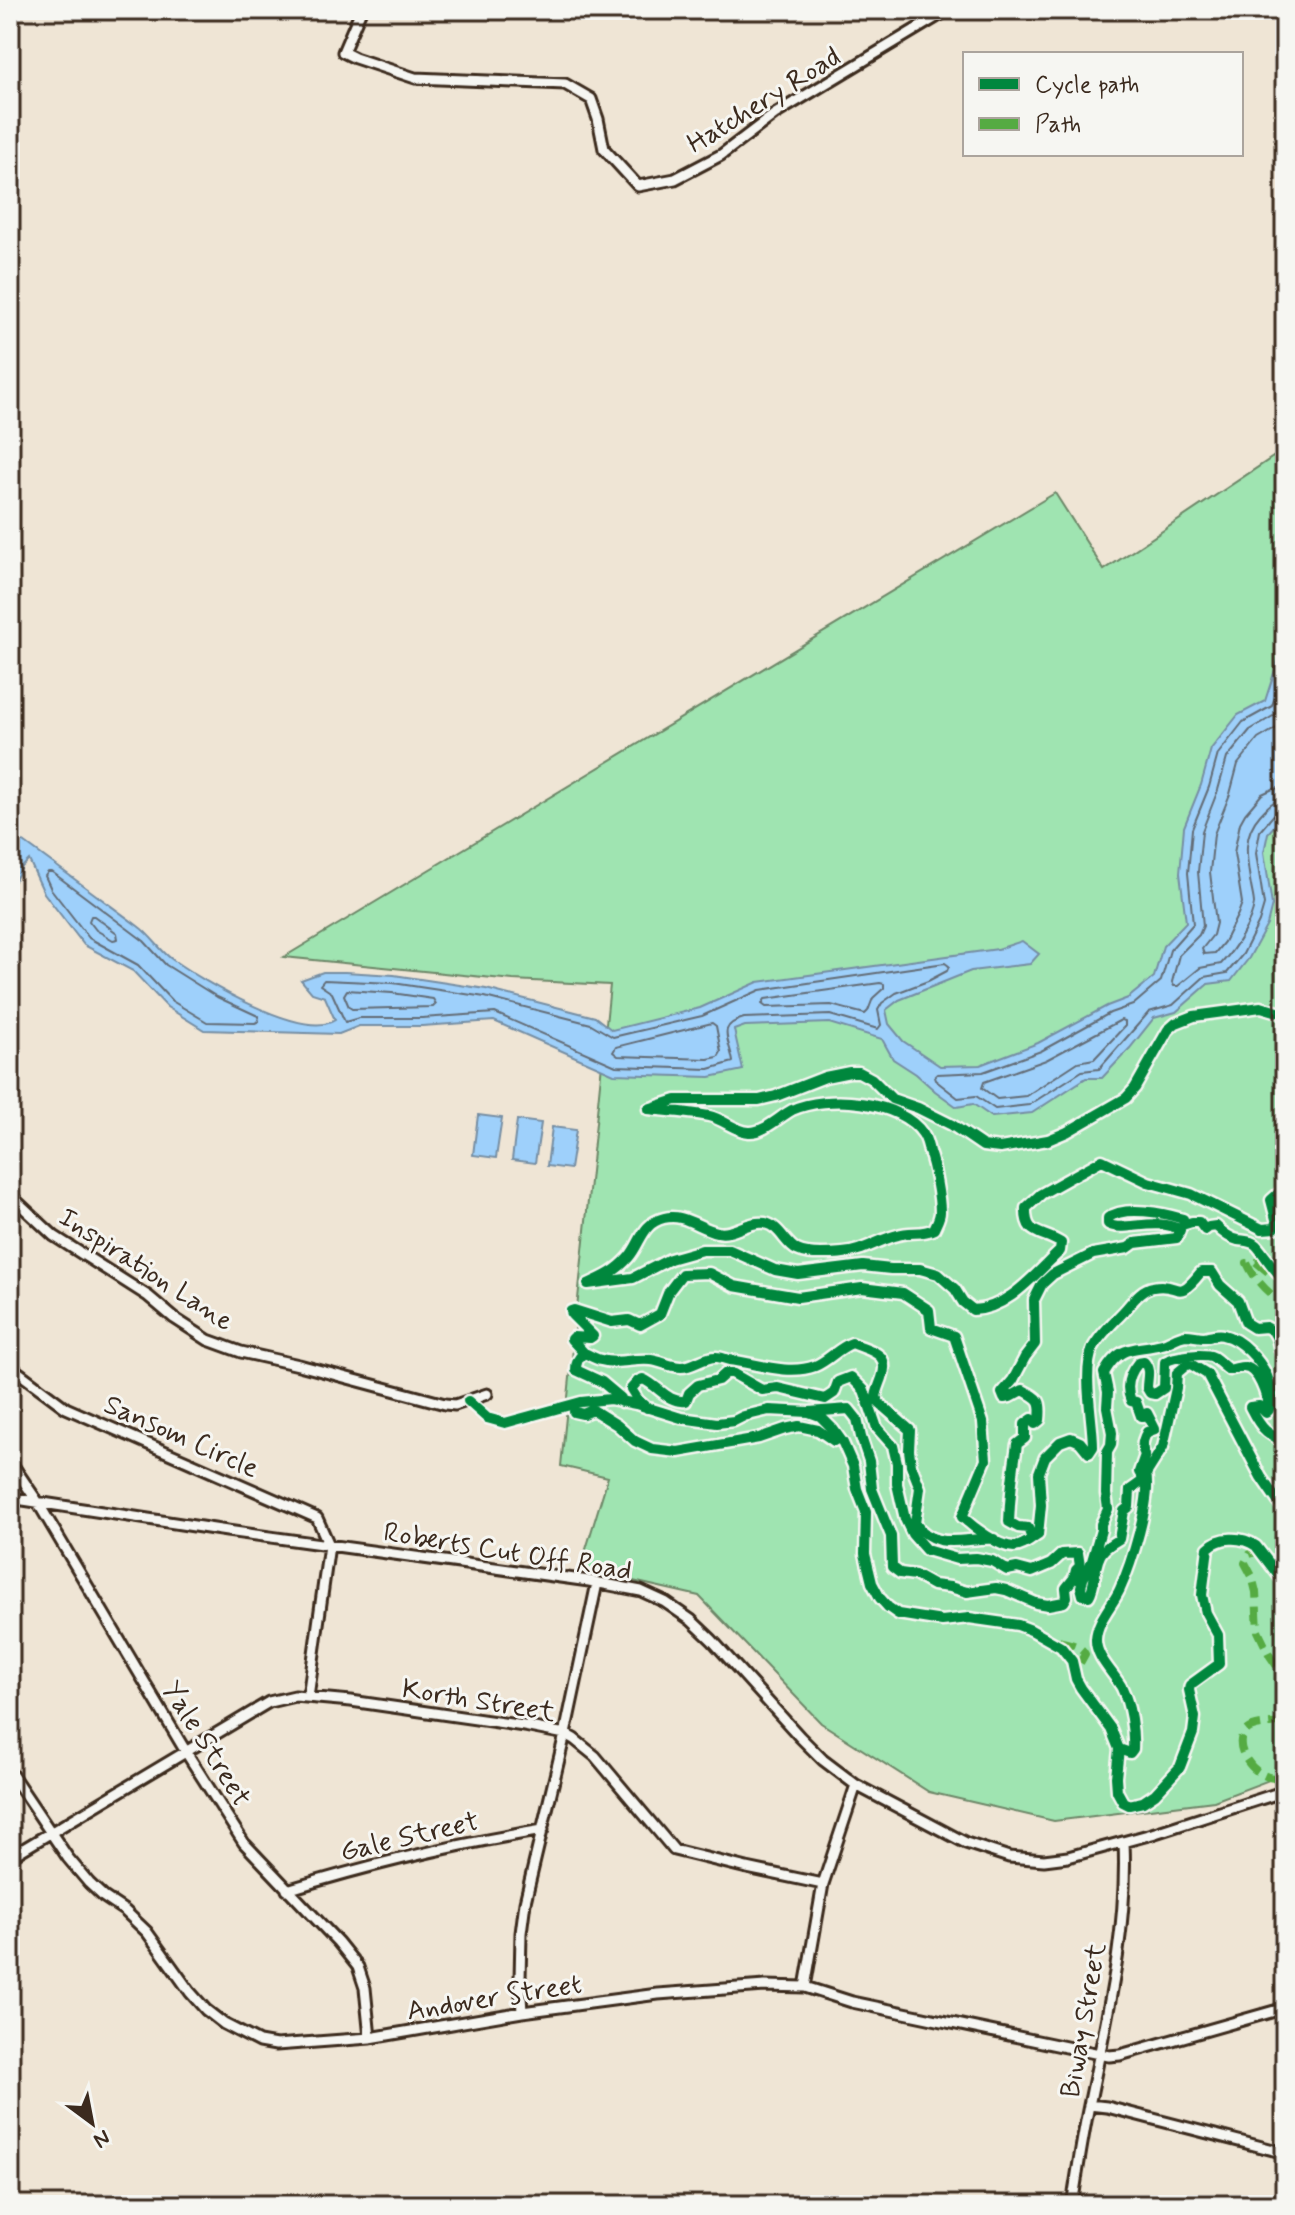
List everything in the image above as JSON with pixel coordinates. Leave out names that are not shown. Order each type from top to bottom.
[{"type":"street","name":"Hatchery Road","points":[[361,10],[343,52],[355,58],[415,78],[565,84],[591,99],[604,149],[638,186],[675,179],[721,155],[775,114],[948,10]]},
{"type":"street","name":"Inspiration Lane","points":[[10,1195],[54,1236],[148,1296],[208,1340],[241,1352],[455,1405],[487,1394]]},
{"type":"street","name":"Sansom Circle","points":[[10,1366],[66,1408],[317,1518],[329,1545]]},
{"type":"street","name":"Yale Street","points":[[10,1461],[244,1843],[358,1967],[365,1988],[370,2038]]},
{"type":"street","name":"Roberts Cut Off Road","points":[[10,1498],[641,1591],[665,1602],[691,1620],[807,1745],[856,1785],[966,1843],[1009,1857],[1044,1860],[1068,1857],[1285,1791]]},
{"type":"street","points":[[311,1698],[329,1545]]},
{"type":"street","points":[[522,2012],[521,1933],[525,1902],[597,1583]]},
{"type":"street","name":"Korth Street","points":[[10,1857],[269,1702],[295,1696],[351,1701],[565,1734],[595,1756],[674,1850],[823,1884]]},
{"type":"street","name":"Andover Street","points":[[10,1772],[50,1834],[89,1883],[147,1932],[206,2010],[224,2024],[259,2042],[276,2045],[370,2038],[522,2012],[712,1988],[765,1986],[805,1987],[852,2002],[1099,2055],[1120,2055],[1285,2008]]},
{"type":"street","points":[[805,1987],[823,1884],[856,1785]]},
{"type":"street","name":"Gale Street","points":[[287,1890],[367,1866],[468,1842],[543,1830]]},
{"type":"street","name":"Biway Street","points":[[1072,2205],[1117,1961],[1123,1912],[1124,1842]]},
{"type":"street","points":[[1089,2105],[1285,2153]]},
{"type":"green space","points":[[1285,449],[1285,1774],[1214,1801],[1054,1821],[929,1792],[821,1723],[699,1596],[580,1569],[608,1477],[561,1466],[610,985],[513,980],[284,957],[1055,493],[1104,570]]},
{"type":"water","points":[[1285,639],[1285,814],[1268,833],[1264,852],[1272,905],[1267,925],[1249,958],[1231,981],[1208,984],[1176,1012],[1154,1018],[1102,1078],[1086,1078],[1032,1113],[992,1117],[973,1104],[957,1107],[893,1059],[882,1039],[829,1023],[745,1026],[734,1030],[743,1070],[710,1077],[614,1074],[494,1021],[359,1026],[339,1034],[204,1030],[167,1007],[133,971],[84,945],[44,893],[29,860],[15,880],[10,877],[10,832],[138,926],[168,956],[187,969],[277,1016],[320,1024],[335,1020],[325,997],[312,993],[301,980],[323,972],[394,975],[486,989],[595,1017],[612,1030],[700,1008],[758,982],[998,949],[1022,941],[1039,954],[1030,964],[971,971],[899,1000],[886,1010],[889,1024],[903,1041],[940,1066],[980,1065],[1038,1043],[1128,998],[1154,977],[1163,946],[1186,922],[1180,873],[1184,827],[1211,749],[1238,715],[1265,701]]},
{"type":"water","points":[[478,1115],[502,1118],[496,1158],[473,1155]]},
{"type":"water","points":[[517,1120],[541,1123],[535,1163],[512,1160]]},
{"type":"water","points":[[552,1127],[576,1130],[570,1169],[547,1166]]},
{"type":"marked path","points":[[1268,1272],[1256,1262],[1247,1263],[1263,1286],[1285,1304]]},
{"type":"marked path","points":[[1285,1477],[1281,1479],[1285,1490]]},
{"type":"marked path","points":[[1265,1555],[1250,1554],[1245,1563],[1256,1592],[1258,1631],[1285,1678]]},
{"type":"marked path","points":[[1059,1641],[1078,1647],[1085,1654],[1075,1672]]},
{"type":"marked path","points":[[1285,1722],[1251,1728],[1241,1740],[1243,1753],[1255,1770],[1269,1777],[1285,1779]]},
{"type":"cycle path","points":[[1285,1014],[1261,1007],[1194,1016],[1176,1023],[1168,1030],[1135,1088],[1126,1098],[1048,1140],[1000,1148],[983,1146],[952,1125],[892,1099],[872,1079],[859,1072],[825,1077],[759,1100],[676,1100],[648,1109],[709,1116],[739,1130],[755,1132],[806,1105],[843,1102],[881,1107],[898,1114],[923,1134],[938,1190],[939,1219],[930,1231],[893,1236],[849,1252],[821,1254],[797,1250],[775,1228],[765,1223],[723,1233],[678,1218],[664,1218],[646,1229],[633,1252],[620,1266],[588,1284],[633,1278],[670,1259],[702,1250],[730,1250],[775,1270],[798,1274],[863,1266],[920,1269],[938,1274],[973,1310],[998,1304],[1009,1297],[1060,1251],[1061,1243],[1031,1228],[1026,1208],[1041,1194],[1102,1160],[1148,1182],[1191,1194],[1262,1229],[1275,1228],[1277,1223],[1271,1200],[1280,1192],[1285,1192]]},
{"type":"cycle path","points":[[1032,1539],[1028,1528],[1009,1522],[1009,1512],[1017,1444],[1025,1438],[1025,1424],[1032,1419],[1035,1424],[1040,1420],[1040,1404],[1023,1390],[1004,1398],[1002,1393],[1035,1344],[1034,1300],[1042,1284],[1053,1274],[1093,1254],[1128,1248],[1135,1243],[1177,1238],[1180,1230],[1171,1226],[1151,1224],[1122,1227],[1108,1224],[1108,1218],[1115,1214],[1134,1211],[1183,1219],[1182,1225],[1199,1222],[1205,1230],[1216,1226],[1232,1238],[1252,1242],[1285,1280]]},
{"type":"cycle path","points":[[584,1353],[571,1339],[593,1336],[571,1311],[612,1322],[629,1320],[640,1325],[660,1314],[669,1291],[682,1274],[709,1273],[734,1286],[798,1297],[862,1288],[903,1293],[929,1310],[931,1328],[954,1336],[983,1422],[986,1460],[962,1517],[994,1540],[1014,1547],[1038,1535],[1041,1505],[1039,1473],[1045,1457],[1060,1442],[1071,1438],[1080,1442],[1089,1453],[1093,1447],[1088,1383],[1093,1348],[1145,1290],[1162,1286],[1182,1290],[1201,1272],[1212,1272],[1220,1285],[1238,1301],[1246,1323],[1254,1328],[1266,1327],[1273,1331],[1285,1371]]},
{"type":"cycle path","points":[[1285,1415],[1276,1402],[1260,1363],[1230,1337],[1218,1334],[1204,1337],[1186,1335],[1162,1344],[1122,1352],[1116,1357],[1104,1373],[1112,1433],[1107,1452],[1108,1509],[1092,1561],[1083,1579],[1083,1595],[1089,1596],[1100,1556],[1119,1539],[1124,1511],[1129,1507],[1130,1490],[1144,1480],[1139,1472],[1145,1455],[1143,1443],[1147,1432],[1155,1429],[1147,1413],[1141,1416],[1136,1402],[1131,1401],[1129,1396],[1129,1381],[1138,1363],[1144,1362],[1146,1365],[1147,1388],[1155,1394],[1164,1388],[1165,1362],[1175,1358],[1209,1356],[1229,1370],[1249,1368],[1258,1377],[1269,1410],[1266,1413],[1259,1406],[1250,1407],[1261,1426],[1279,1440],[1285,1450]]},
{"type":"cycle path","points":[[621,1402],[621,1398],[602,1382],[576,1370],[578,1360],[584,1353],[607,1361],[651,1360],[681,1367],[718,1357],[794,1370],[815,1366],[852,1343],[881,1358],[884,1369],[876,1397],[910,1430],[911,1465],[920,1488],[915,1523],[923,1532],[941,1540],[994,1539]]},
{"type":"cycle path","points":[[1119,1749],[1130,1753],[1133,1749],[1131,1718],[1122,1688],[1099,1652],[1097,1632],[1130,1564],[1146,1499],[1146,1474],[1163,1447],[1177,1373],[1189,1363],[1207,1374],[1261,1477],[1285,1512]]},
{"type":"cycle path","points":[[647,1408],[631,1389],[643,1379],[668,1397],[686,1401],[698,1385],[718,1380],[726,1373],[732,1373],[762,1390],[778,1388],[825,1399],[834,1393],[838,1382],[851,1377],[864,1390],[877,1428],[893,1446],[905,1519],[912,1534],[926,1550],[957,1559],[992,1561],[1007,1570],[1017,1568],[1032,1572],[1051,1564],[1062,1554],[1078,1553],[1080,1566],[1066,1588],[1064,1602],[1048,1605],[1036,1603],[996,1588],[967,1592],[933,1585],[915,1575],[900,1573],[892,1567],[891,1536],[872,1489],[869,1461],[857,1419],[849,1409],[809,1412]]},
{"type":"cycle path","points":[[468,1401],[487,1418],[505,1423],[581,1402],[610,1399],[681,1418],[717,1423],[769,1410],[809,1412],[820,1416],[843,1443],[853,1466],[857,1489],[866,1512],[865,1554],[872,1583],[880,1598],[898,1614],[942,1621],[969,1618],[1018,1625],[1061,1647],[1072,1661],[1081,1688],[1111,1729],[1119,1749],[1117,1791],[1123,1802],[1129,1805],[1143,1802],[1155,1794],[1180,1767],[1193,1733],[1195,1717],[1190,1685],[1219,1664],[1218,1635],[1206,1613],[1202,1595],[1208,1548],[1225,1539],[1250,1543],[1256,1546],[1285,1584]]},
{"type":"cycle path","points":[[574,1412],[583,1414],[593,1410],[635,1441],[652,1449],[678,1452],[759,1438],[799,1426],[818,1430],[834,1441]]}]
